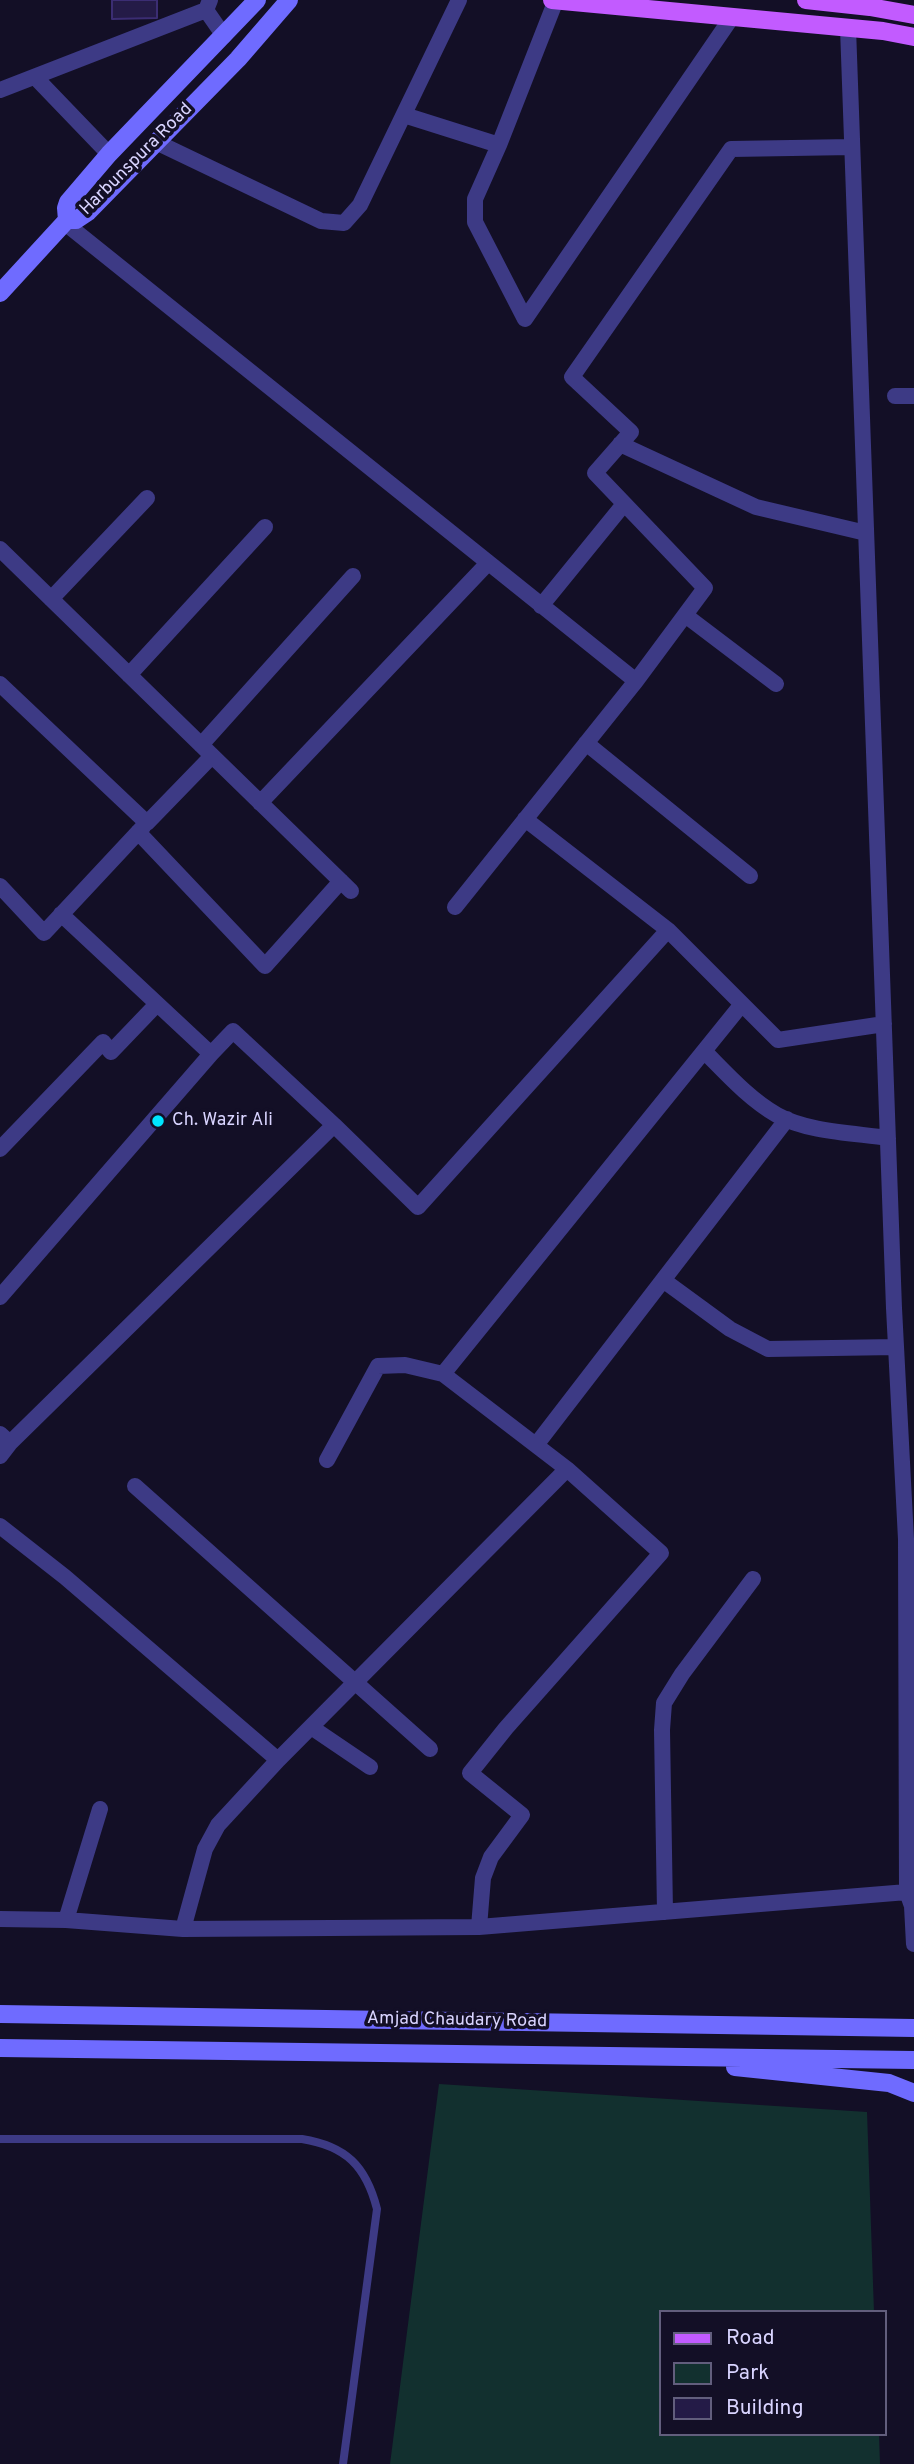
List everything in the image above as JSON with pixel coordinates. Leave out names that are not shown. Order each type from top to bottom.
[{"type":"main road","name":"Harbunspura Road","points":[[257,0],[108,154],[68,202],[66,222],[76,220],[88,212],[237,59],[289,0]]},
{"type":"main road","points":[[554,0],[883,31],[914,37]]},
{"type":"main road","points":[[806,0],[870,3],[914,15]]},
{"type":"main road","points":[[0,293],[66,222]]},
{"type":"main road","name":"Amjad Chaudary Road","points":[[0,2014],[914,2028]]},
{"type":"main road","name":"Amjad Chaudary Road","points":[[0,2048],[914,2060]]},
{"type":"main road","points":[[615,2055],[889,2083],[914,2093]]},
{"type":"street","points":[[156,142],[321,221],[344,223],[360,205],[459,0]]},
{"type":"street","points":[[554,0],[499,145],[475,199],[475,222],[525,319],[732,17]]},
{"type":"street","points":[[0,90],[208,5],[224,36]]},
{"type":"street","points":[[848,28],[896,1348],[910,1539],[911,1901],[914,1944]]},
{"type":"street","points":[[35,77],[108,154]]},
{"type":"street","points":[[404,115],[499,145]]},
{"type":"street","points":[[456,906],[636,681],[705,589],[595,473],[631,432],[572,377],[731,149],[852,147]]},
{"type":"street","points":[[66,222],[636,681]]},
{"type":"street","points":[[895,396],[914,397]]},
{"type":"street","points":[[620,444],[756,507],[866,533]]},
{"type":"street","points":[[51,599],[147,498]]},
{"type":"street","points":[[541,606],[624,504]]},
{"type":"street","points":[[129,675],[265,527]]},
{"type":"street","points":[[0,684],[143,827],[265,966],[346,886],[1,553]]},
{"type":"street","points":[[260,803],[488,563]]},
{"type":"street","points":[[0,886],[44,933],[143,827],[353,576]]},
{"type":"street","points":[[685,615],[776,684]]},
{"type":"street","points":[[586,743],[750,876]]},
{"type":"street","points":[[525,819],[668,930],[778,1040],[884,1024]]},
{"type":"street","points":[[61,914],[211,1054]]},
{"type":"street","points":[[0,1297],[233,1031],[418,1207],[668,930]]},
{"type":"street","points":[[0,1149],[103,1042],[111,1052],[157,1004]]},
{"type":"street","points":[[443,1374],[742,1004]]},
{"type":"street","points":[[704,1051],[742,1089],[777,1115],[799,1124],[888,1138]]},
{"type":"street","points":[[536,1445],[787,1119]]},
{"type":"street","points":[[4,1445],[334,1125]]},
{"type":"street","points":[[663,1280],[730,1329],[768,1349],[896,1348]]},
{"type":"street","points":[[327,1460],[378,1366],[405,1365],[443,1374],[567,1469],[661,1553],[506,1728],[470,1773],[522,1815],[491,1857],[483,1878],[479,1927]]},
{"type":"street","points":[[183,1929],[205,1849],[218,1825],[278,1760],[567,1469]]},
{"type":"street","points":[[135,1486],[430,1749]]},
{"type":"street","points":[[0,1526],[65,1577],[278,1760]]},
{"type":"street","points":[[665,1912],[662,1730],[664,1703],[682,1674],[753,1579]]},
{"type":"street","points":[[311,1727],[370,1767]]},
{"type":"street","points":[[66,1920],[100,1809]]},
{"type":"street","points":[[0,1919],[66,1920],[183,1929],[479,1927],[665,1912],[911,1901]]},
{"type":"lane","points":[[0,2139],[302,2140],[326,2143],[342,2151],[371,2185],[377,2208],[343,2464]]},
{"type":"green space","points":[[439,2084],[867,2112],[874,2310],[659,2310],[659,2436],[879,2436],[880,2464],[390,2464]]},
{"type":"building","points":[[112,0],[157,0],[157,18],[112,19]]},
{"type":"place","name":"Ch. Wazir Ali","points":[[158,1121]]}]
